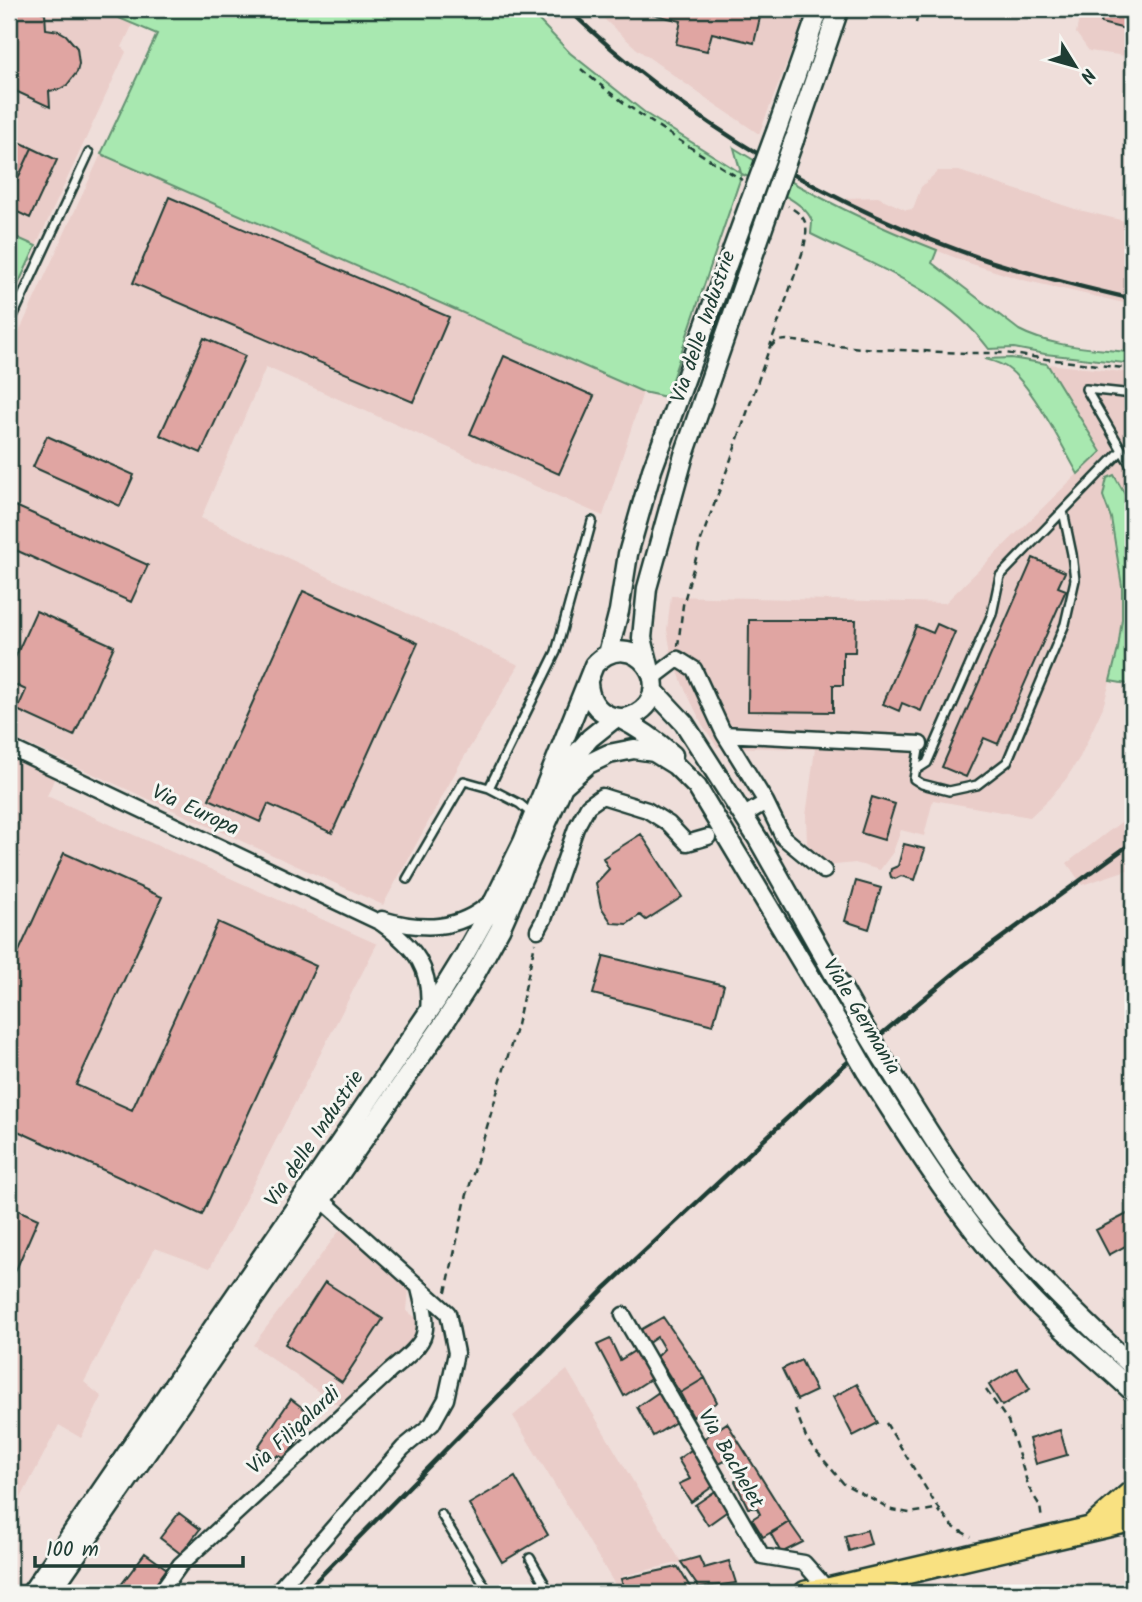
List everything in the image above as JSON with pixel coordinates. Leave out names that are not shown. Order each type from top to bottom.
[{"type":"main road","points":[[1091,1529],[1133,1492]]},
{"type":"main road","points":[[806,1593],[1133,1519]]},
{"type":"street","points":[[608,654],[619,611],[628,554],[652,470],[818,9]]},
{"type":"street","name":"Via delle Industrie","points":[[652,678],[642,638],[647,588],[684,455],[839,9]]},
{"type":"street","points":[[563,786],[572,759],[590,738],[617,718],[628,717],[645,708],[650,700],[652,678],[643,659],[626,652],[608,654],[594,665],[587,683],[593,702],[600,710],[617,718],[637,727],[656,740],[677,758],[697,787]]},
{"type":"street","points":[[652,678],[678,659],[694,669],[724,734],[766,802],[783,837],[824,871]]},
{"type":"street","name":"Viale Germania","points":[[652,678],[758,839],[862,1024],[930,1135],[979,1205],[1048,1286],[1133,1367]]},
{"type":"street","name":"Via delle Industrie","points":[[31,1593],[428,1013],[465,954],[523,842],[587,683]]},
{"type":"street","points":[[724,734],[920,744]]},
{"type":"street","name":"Via Europa","points":[[9,747],[381,923],[417,956],[427,975],[428,1013]]},
{"type":"street","name":"Viale Germania","points":[[552,813],[563,786],[588,765],[609,754],[635,750],[654,752],[675,765],[697,787],[866,1071],[961,1216],[1028,1295],[1133,1392]]},
{"type":"street","points":[[538,930],[576,828],[588,806],[602,796],[647,810],[669,824],[687,842],[708,838]]},
{"type":"street","points":[[751,811],[766,802]]},
{"type":"street","name":"Via delle Industrie","points":[[50,1593],[472,980],[500,929],[552,813]]},
{"type":"street","name":"Via Europa","points":[[364,914],[405,925],[447,925],[471,917],[496,898]]},
{"type":"street","points":[[276,1593],[404,1448],[432,1424],[446,1399],[456,1353],[448,1313],[322,1200]]},
{"type":"street","name":"Via Filigalardi","points":[[160,1593],[180,1565],[413,1351],[424,1336],[425,1316],[419,1288]]},
{"type":"street","name":"Via Bachelet","points":[[623,1315],[762,1556],[804,1563],[828,1590]]},
{"type":"lane","points":[[9,326],[89,153]]},
{"type":"lane","points":[[1133,394],[1086,389],[1133,469]]},
{"type":"lane","points":[[916,770],[927,763],[992,614],[1000,576],[1122,450]]},
{"type":"lane","points":[[920,744],[914,779],[922,784],[949,791],[977,785],[1007,762],[1065,624],[1074,580],[1072,554],[1063,511]]},
{"type":"lane","points":[[489,788],[556,652],[592,521]]},
{"type":"lane","points":[[407,879],[464,781],[489,788],[520,804],[533,816]]},
{"type":"lane","points":[[441,1514],[489,1593]]},
{"type":"lane","points":[[530,1558],[550,1593]]},
{"type":"path","points":[[916,23],[919,9]]},
{"type":"path","points":[[769,349],[776,341],[787,340],[876,349],[1005,353],[1133,369]]},
{"type":"path","points":[[442,1308],[466,1198],[517,1025],[538,930]]},
{"type":"path","points":[[986,1390],[1008,1421],[1030,1488],[1040,1506],[1043,1518],[1039,1534],[1048,1539]]},
{"type":"path","points":[[795,1409],[807,1440],[844,1485],[891,1510],[910,1513],[935,1509],[943,1514]]},
{"type":"path","points":[[886,1423],[943,1514],[952,1526],[972,1538]]},
{"type":"shaded area","points":[[9,9],[102,9],[133,24],[122,47],[126,52],[36,246],[9,234]]},
{"type":"shaded area","points":[[593,9],[808,9],[759,134],[637,49]]},
{"type":"shaded area","points":[[1081,9],[1133,9],[1133,57],[1089,51],[1076,33]]},
{"type":"shaded area","points":[[101,154],[643,392],[603,516],[266,367],[201,518],[519,665],[460,764],[383,905],[9,736],[9,354]]},
{"type":"shaded area","points":[[938,171],[959,171],[1075,209],[1133,223],[1133,305],[1023,280],[969,263],[897,235],[860,217],[846,198],[878,197],[906,210],[913,209],[921,187]]},
{"type":"shaded area","points":[[1047,364],[1133,373],[1133,685],[1110,682],[1103,707],[1080,757],[1066,779],[1030,817],[933,800],[924,836],[901,830],[893,852],[880,870],[855,863],[825,866],[807,843],[806,816],[815,749],[717,747],[683,685],[671,652],[667,630],[671,596],[945,603],[1100,452]]},
{"type":"shaded area","points":[[9,758],[55,777],[47,796],[377,944],[210,1268],[155,1248],[84,1382],[102,1397],[81,1438],[59,1425],[9,1521]]},
{"type":"shaded area","points":[[1133,813],[1133,868],[1082,885],[1067,863]]},
{"type":"shaded area","points":[[343,1226],[409,1288],[407,1311],[420,1321],[421,1335],[340,1407],[253,1345]]},
{"type":"shaded area","points":[[567,1370],[681,1562],[622,1576],[624,1593],[620,1593],[513,1416]]},
{"type":"green space","points":[[102,9],[528,9],[570,53],[648,115],[741,173],[734,148],[833,204],[937,250],[932,263],[1019,330],[1060,344],[1133,353],[1133,364],[1014,348],[989,349],[972,329],[930,295],[811,234],[812,222],[802,207],[742,174],[666,397],[643,392],[101,154],[157,34]]},
{"type":"green space","points":[[9,234],[36,246],[9,304]]},
{"type":"green space","points":[[1011,358],[1047,364],[1101,452],[1078,474],[1046,416],[1026,387],[1006,367],[985,359]]},
{"type":"green space","points":[[1114,475],[1127,498],[1133,517],[1133,685],[1110,681],[1122,619],[1122,586],[1111,518],[1103,496],[1107,478]]},
{"type":"building","points":[[9,9],[35,9],[45,13],[46,29],[66,35],[77,48],[77,72],[67,85],[49,91],[50,107],[9,88]]},
{"type":"building","points":[[635,9],[762,9],[754,43],[712,33],[707,51],[676,44],[681,21]]},
{"type":"building","points":[[1104,9],[1133,9],[1133,31],[1101,23]]},
{"type":"building","points":[[9,137],[32,148],[9,198]]},
{"type":"building","points":[[32,148],[57,160],[30,218],[9,208],[9,198]]},
{"type":"building","points":[[169,197],[449,317],[413,402],[133,283]]},
{"type":"building","points":[[204,338],[245,356],[201,453],[160,435]]},
{"type":"building","points":[[504,356],[594,396],[559,474],[470,434]]},
{"type":"building","points":[[47,436],[134,475],[120,506],[33,467]]},
{"type":"building","points":[[11,504],[148,565],[131,602],[9,547]]},
{"type":"building","points":[[1033,558],[1065,572],[1058,587],[1066,590],[998,744],[984,738],[966,777],[942,767]]},
{"type":"building","points":[[303,591],[418,643],[332,833],[268,804],[260,822],[209,799]]},
{"type":"building","points":[[36,611],[114,646],[74,736],[17,710],[26,690],[9,682],[9,671]]},
{"type":"building","points":[[749,620],[856,620],[855,652],[843,652],[843,685],[833,685],[833,712],[748,711]]},
{"type":"building","points":[[937,624],[955,632],[921,711],[902,703],[899,711],[883,704],[916,626],[933,633]]},
{"type":"building","points":[[872,797],[895,804],[884,840],[861,833]]},
{"type":"building","points":[[641,834],[682,897],[646,920],[640,915],[627,924],[612,923],[601,907],[596,883],[609,869],[603,858]]},
{"type":"building","points":[[904,844],[925,849],[915,880],[901,876],[895,879],[891,877],[891,869],[898,866]]},
{"type":"building","points":[[64,853],[162,897],[76,1085],[132,1110],[218,922],[316,966],[202,1215],[9,1127],[9,973]]},
{"type":"building","points":[[856,881],[881,888],[869,929],[845,921]]},
{"type":"building","points":[[604,956],[724,985],[713,1025],[593,994]]},
{"type":"building","points":[[9,1206],[38,1219],[9,1286]]},
{"type":"building","points":[[1133,1211],[1133,1242],[1109,1255],[1096,1230]]},
{"type":"building","points":[[325,1282],[383,1319],[342,1382],[285,1344]]},
{"type":"building","points":[[663,1317],[705,1378],[680,1393],[657,1356],[664,1349],[657,1337],[644,1346],[637,1332]]},
{"type":"building","points":[[610,1339],[620,1360],[636,1350],[652,1378],[624,1396],[597,1345]]},
{"type":"building","points":[[801,1360],[816,1391],[797,1400],[782,1369]]},
{"type":"building","points":[[1017,1368],[1030,1389],[1002,1406],[989,1385]]},
{"type":"building","points":[[705,1378],[717,1402],[693,1417],[680,1393]]},
{"type":"building","points":[[857,1384],[878,1423],[853,1436],[833,1397]]},
{"type":"building","points":[[659,1392],[676,1422],[653,1436],[637,1407]]},
{"type":"building","points":[[291,1399],[313,1418],[285,1459],[278,1455],[274,1459],[258,1447]]},
{"type":"building","points":[[727,1423],[789,1522],[763,1537],[752,1519],[760,1514],[757,1508],[748,1508],[735,1481],[743,1476],[731,1458],[719,1464],[703,1439]]},
{"type":"building","points":[[1060,1430],[1067,1455],[1036,1464],[1029,1439]]},
{"type":"building","points":[[694,1448],[716,1484],[691,1502],[679,1484],[690,1479],[678,1459]]},
{"type":"building","points":[[515,1477],[548,1535],[502,1562],[469,1504]]},
{"type":"building","points":[[717,1490],[729,1510],[708,1525],[695,1505]]},
{"type":"building","points":[[179,1513],[200,1529],[181,1554],[160,1538]]},
{"type":"building","points":[[789,1522],[803,1542],[781,1553],[771,1534]]},
{"type":"building","points":[[867,1530],[871,1544],[849,1551],[845,1536]]},
{"type":"building","points":[[145,1553],[167,1569],[149,1593],[115,1593]]},
{"type":"building","points":[[699,1557],[704,1568],[729,1561],[736,1583],[699,1588],[681,1562]]},
{"type":"building","points":[[678,1567],[691,1593],[625,1593],[621,1579]]},
{"type":"railway","points":[[568,9],[613,50],[712,125],[819,188],[875,216],[989,261],[1133,299]]},
{"type":"railway","points":[[304,1593],[604,1289],[842,1067],[964,965],[1133,842]]}]
